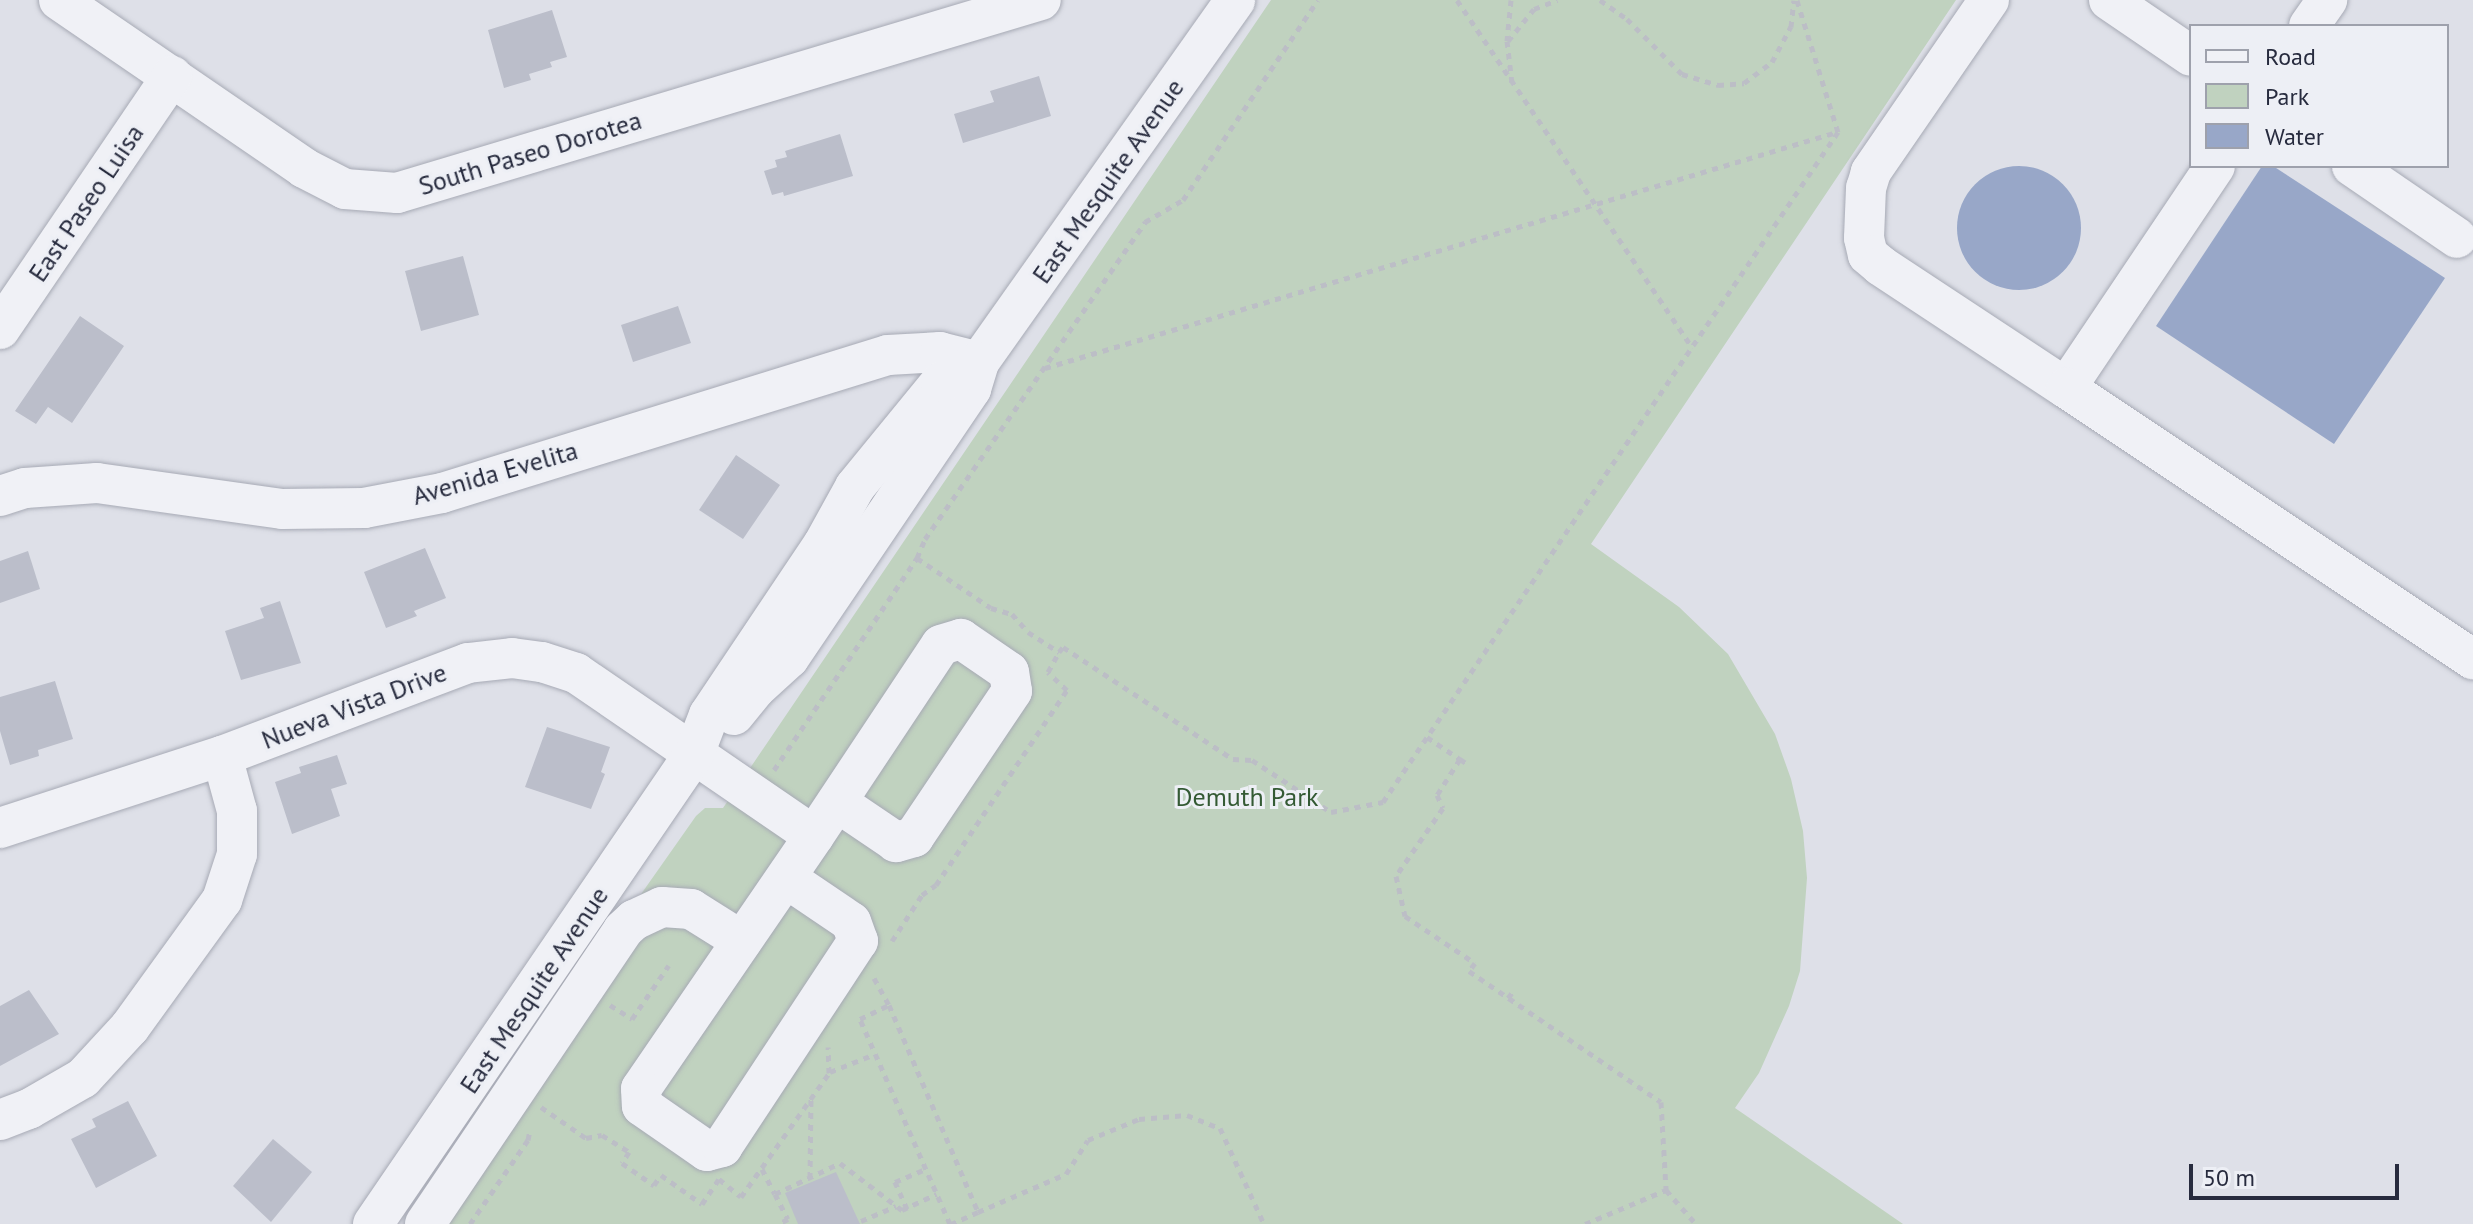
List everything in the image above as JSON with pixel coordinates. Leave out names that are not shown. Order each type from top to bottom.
[{"type":"street","name":"South Paseo Dorotea","points":[[59,0],[304,168],[345,189],[397,193],[1041,0]]},
{"type":"street","name":"East Mesquite Avenue","points":[[373,1224],[694,754],[789,658],[971,389],[979,362],[1235,0]]},
{"type":"street","points":[[1989,0],[1871,172],[1866,188],[1864,238],[1868,255],[2473,659]]},
{"type":"street","points":[[2109,0],[2189,55]]},
{"type":"street","points":[[2310,24],[2327,0]]},
{"type":"street","name":"East Paseo Luisa","points":[[0,329],[172,76]]},
{"type":"street","points":[[2066,388],[2214,168]]},
{"type":"street","points":[[2355,168],[2457,238]]},
{"type":"street","name":"Avenida Evelita","points":[[0,496],[25,488],[97,483],[282,509],[364,508],[442,493],[888,355],[940,352],[979,362]]},
{"type":"street","points":[[786,878],[851,922],[858,941],[722,1147],[707,1151],[642,1106],[641,1089],[941,645],[961,639],[1009,672],[1012,691],[914,837],[896,842],[837,802]]},
{"type":"street","name":"Nueva Vista Drive","points":[[0,828],[222,756],[468,663],[512,658],[542,662],[576,673],[814,836]]},
{"type":"street","points":[[0,1120],[29,1109],[83,1078],[130,1027],[222,900],[237,854],[237,811],[222,756]]},
{"type":"street","points":[[425,1224],[623,930],[634,920],[662,907],[691,909],[742,941]]},
{"type":"path","points":[[767,780],[917,558],[925,539],[1145,222],[1183,200],[1318,0]]},
{"type":"path","points":[[1457,0],[1693,348]]},
{"type":"path","points":[[1511,0],[1507,41],[1512,83]]},
{"type":"path","points":[[1507,41],[1534,9],[1557,0]]},
{"type":"path","points":[[1600,0],[1627,19],[1682,74],[1718,85],[1744,83],[1772,62],[1791,27],[1795,0]]},
{"type":"path","points":[[1795,0],[1838,132]]},
{"type":"path","points":[[1043,369],[1838,132]]},
{"type":"path","points":[[917,558],[991,608],[1012,614],[1028,632],[1059,652],[1063,647],[1233,759],[1252,760],[1331,812],[1383,802],[1838,132]]},
{"type":"path","points":[[1427,737],[1469,765]]},
{"type":"path","points":[[1460,759],[1437,795],[1443,808],[1396,876],[1405,916],[1475,963],[1469,971],[1661,1102],[1666,1190],[1696,1224]]},
{"type":"path","points":[[870,972],[889,1005],[978,1212]]},
{"type":"path","points":[[1508,998],[1514,990]]},
{"type":"path","points":[[889,1005],[860,1019],[950,1224],[1066,1174],[1088,1140],[1139,1119],[1187,1115],[1220,1128],[1264,1224]]},
{"type":"path","points":[[829,1073],[875,1054]]},
{"type":"path","points":[[810,1178],[811,1096]]},
{"type":"path","points":[[775,1194],[840,1163],[896,1206],[907,1209],[936,1194]]},
{"type":"path","points":[[762,1169],[788,1219],[778,1224]]},
{"type":"path","points":[[907,1209],[895,1182],[925,1169]]},
{"type":"path","points":[[1585,1224],[1666,1190]]},
{"type":"path","points":[[861,1221],[896,1206]]},
{"type":"green space","name":"Demuth Park","points":[[1271,0],[1956,0],[1591,544],[1679,607],[1728,654],[1775,734],[1791,779],[1803,831],[1807,878],[1800,971],[1789,1006],[1759,1073],[1735,1108],[1903,1224],[409,1224],[696,816],[705,808],[723,808]]},
{"type":"water","points":[[2019,166],[2043,171],[2063,184],[2076,204],[2081,228],[2076,252],[2063,272],[2043,285],[2019,290],[1995,285],[1975,272],[1962,252],[1957,228],[1962,204],[1975,184],[1995,171]]},
{"type":"water","points":[[2261,168],[2276,168],[2445,278],[2334,444],[2156,326]]},
{"type":"building","points":[[552,10],[567,57],[550,62],[552,67],[529,74],[531,80],[504,88],[488,30]]},
{"type":"building","points":[[1039,76],[1051,116],[963,143],[954,114],[994,102],[990,91]]},
{"type":"building","points":[[840,134],[853,176],[784,196],[783,192],[772,195],[764,171],[777,167],[775,160],[787,157],[785,151]]},
{"type":"building","points":[[463,256],[479,315],[421,331],[405,271]]},
{"type":"building","points":[[678,306],[691,343],[633,362],[621,325]]},
{"type":"building","points":[[80,316],[124,346],[72,423],[48,407],[36,424],[15,411]]},
{"type":"building","points":[[736,455],[780,485],[743,539],[699,510]]},
{"type":"building","points":[[425,548],[446,598],[414,611],[417,616],[386,628],[364,572]]},
{"type":"building","points":[[28,551],[40,589],[0,603],[0,561]]},
{"type":"building","points":[[280,601],[301,663],[241,680],[225,631],[264,618],[260,608]]},
{"type":"building","points":[[55,681],[73,739],[38,750],[39,756],[10,765],[0,731],[0,697]]},
{"type":"building","points":[[547,727],[610,747],[601,772],[605,774],[591,809],[525,787]]},
{"type":"building","points":[[337,755],[347,784],[331,789],[340,816],[292,834],[275,782],[301,773],[299,767]]},
{"type":"building","points":[[29,990],[59,1034],[0,1066],[0,1006]]},
{"type":"building","points":[[128,1101],[157,1156],[96,1188],[71,1139],[96,1127],[92,1119]]},
{"type":"building","points":[[273,1139],[312,1172],[271,1222],[233,1186]]},
{"type":"building","points":[[836,1172],[860,1224],[798,1224],[785,1193]]}]
